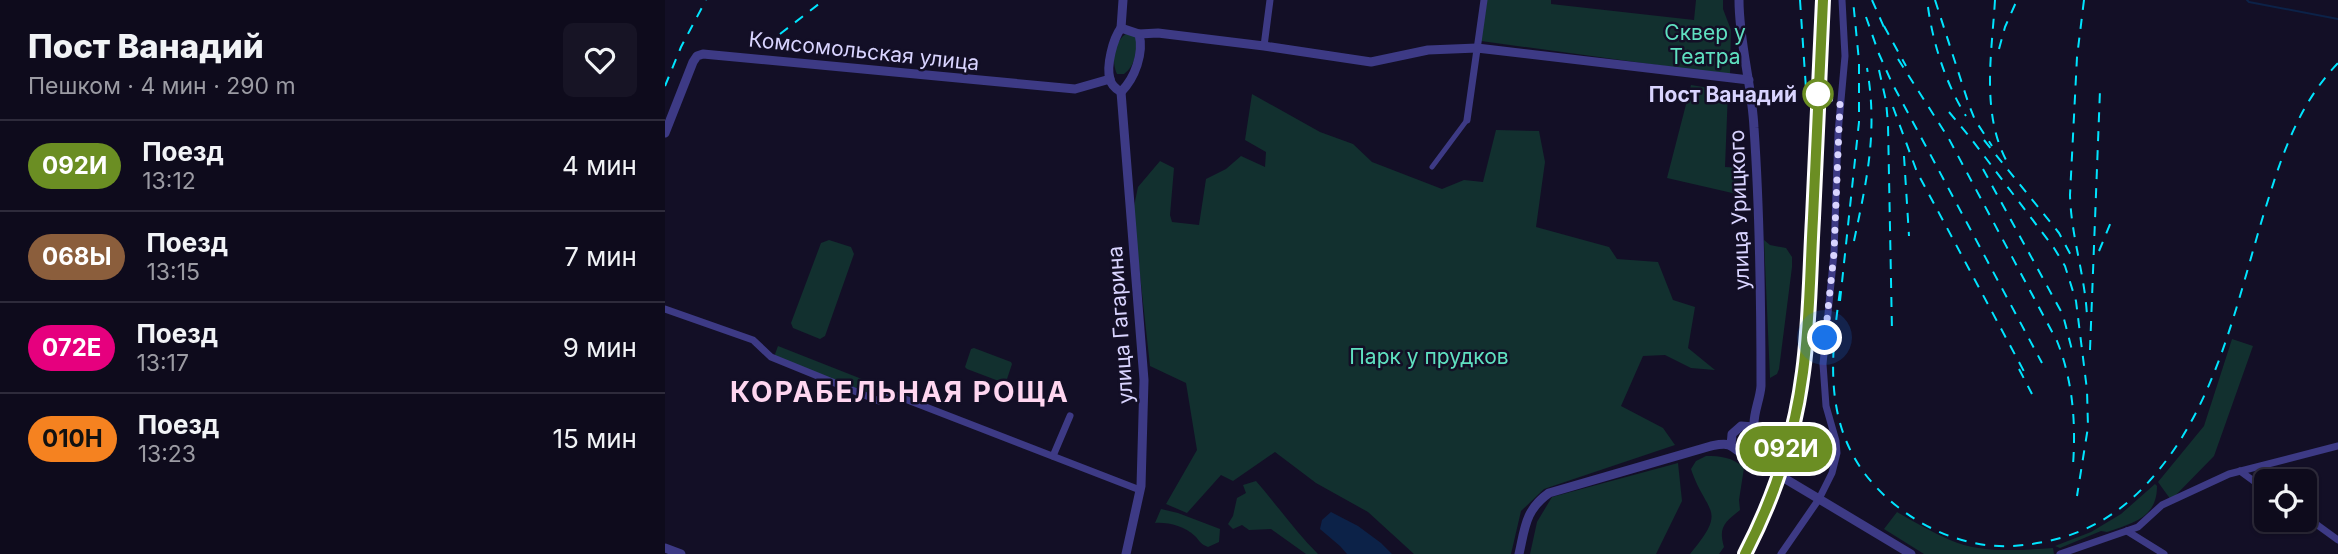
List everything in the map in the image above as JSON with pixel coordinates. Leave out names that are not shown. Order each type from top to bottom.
[{"type":"street","points":[[1123,0],[1121,29],[1117,33],[1109,65],[1109,79],[1121,92],[1133,75],[1140,49],[1139,34]]},
{"type":"street","points":[[1264,46],[1270,0]]},
{"type":"street","points":[[1431,167],[1467,120],[1484,0]]},
{"type":"street","name":"улица Урицкого","points":[[1739,0],[1740,30],[1754,127],[1761,339],[1761,386],[1751,424]]},
{"type":"street","points":[[1781,554],[1818,499],[1832,472],[1837,453],[1826,406],[1823,364],[1834,253],[1838,134],[1845,56],[1842,0]]},
{"type":"street","points":[[1121,29],[1139,34],[1158,33],[1371,62],[1427,50],[1478,48],[1749,80]]},
{"type":"street","name":"Комсомольская улица","points":[[665,133],[693,62],[703,54],[1075,89],[1109,79]]},
{"type":"street","name":"улица Гагарина","points":[[1121,92],[1145,417],[1140,490],[1126,554]]},
{"type":"street","points":[[665,309],[753,340],[771,357],[879,401],[887,392],[1140,490]]},
{"type":"street","points":[[1053,456],[1070,416]]},
{"type":"street","points":[[1729,443],[1735,429],[1751,424],[1757,431],[1759,441],[1754,453]]},
{"type":"street","points":[[1729,443],[1740,454],[1754,453],[1774,472],[1911,554]]},
{"type":"street","points":[[1519,554],[1530,511],[1549,494],[1692,451],[1729,443]]},
{"type":"street","points":[[2060,554],[2138,527],[2162,505],[2229,474],[2338,446]]},
{"type":"street","points":[[2240,471],[2254,481]]},
{"type":"street","points":[[2317,525],[2338,540]]},
{"type":"street","points":[[2127,531],[2164,554]]},
{"type":"street","points":[[665,548],[681,554]]},
{"type":"green space","name":"Сквер у Театра","points":[[1487,0],[1551,0],[1551,4],[1694,20],[1696,0],[1723,0],[1723,9],[1731,30],[1730,75],[1481,41]]},
{"type":"green space","points":[[1127,33],[1138,37],[1135,58],[1124,74],[1117,74],[1115,52],[1119,41]]},
{"type":"green space","points":[[1691,85],[1728,91],[1725,167],[1744,168],[1741,195],[1667,178]]},
{"type":"green space","name":"Парк у прудков","points":[[1252,94],[1320,132],[1353,144],[1372,162],[1442,189],[1464,180],[1483,182],[1496,130],[1539,131],[1545,162],[1536,227],[1609,247],[1617,259],[1658,262],[1673,300],[1695,307],[1688,348],[1715,370],[1691,368],[1665,355],[1643,356],[1621,406],[1663,428],[1675,445],[1544,489],[1521,511],[1511,554],[1414,554],[1368,512],[1316,483],[1275,452],[1233,481],[1221,475],[1187,513],[1166,504],[1197,450],[1186,383],[1150,366],[1133,211],[1138,187],[1160,161],[1174,168],[1170,215],[1172,222],[1199,225],[1206,179],[1226,169],[1241,156],[1265,167],[1266,152],[1245,140]]},
{"type":"green space","points":[[829,240],[851,247],[854,254],[825,336],[820,339],[793,328],[791,323],[821,243]]},
{"type":"green space","points":[[1764,240],[1770,245],[1786,248],[1792,257],[1779,369],[1777,374],[1770,378]]},
{"type":"green space","points":[[2232,339],[2253,346],[2214,456],[2171,500],[2158,482],[2204,426]]},
{"type":"green space","points":[[778,346],[877,385],[873,395],[774,357]]},
{"type":"green space","points":[[971,349],[1011,362],[1006,382],[965,367]]},
{"type":"green space","points":[[1706,456],[1726,458],[1744,468],[1740,510],[1722,530],[1724,547],[1719,554],[1690,554],[1709,528],[1711,519],[1711,511],[1691,469],[1696,461]]},
{"type":"green space","points":[[1678,463],[1682,501],[1656,554],[1530,554],[1537,522],[1552,497]]},
{"type":"green space","points":[[1256,481],[1318,554],[1306,554],[1271,529],[1249,530],[1242,525],[1233,529],[1228,524],[1233,516],[1237,498],[1246,493],[1243,485]]},
{"type":"green space","points":[[2155,484],[2156,497],[2153,505],[2142,518],[2060,548],[2055,546],[2091,532],[2121,514]]},
{"type":"green space","points":[[1161,509],[1220,529],[1219,542],[1208,547],[1181,527],[1155,523]]},
{"type":"green space","points":[[1897,512],[1962,544],[2001,550],[2053,548],[2054,554],[1924,554],[1884,529]]},
{"type":"water","points":[[1331,512],[1358,526],[1392,554],[1347,554],[1320,529],[1322,520]]},
{"type":"waterway","points":[[2247,0],[2338,19]]},
{"type":"railway","points":[[665,86],[681,47],[706,0]]},
{"type":"railway","points":[[780,34],[824,0]]},
{"type":"railway","points":[[1800,0],[1806,89]]},
{"type":"railway","points":[[1740,554],[1761,508],[1779,458],[1798,376],[1805,293],[1818,0]]},
{"type":"railway","points":[[1840,301],[1859,122],[1859,61],[1853,0]]},
{"type":"railway","points":[[1872,0],[1887,34]]},
{"type":"railway","points":[[1935,0],[1969,105],[1975,120],[1992,146]]},
{"type":"railway","points":[[1995,0],[1991,102],[1993,122],[2006,160]]},
{"type":"railway","points":[[1999,49],[2017,0]]},
{"type":"railway","points":[[2084,0],[2077,57],[2070,195],[2087,316]]},
{"type":"railway","points":[[1928,7],[1941,63],[1966,116]]},
{"type":"railway","points":[[1866,17],[1892,83],[2042,363]]},
{"type":"railway","points":[[1884,26],[1906,66]]},
{"type":"railway","points":[[1898,59],[1949,139],[2057,341],[2067,371],[2072,402],[2073,465]]},
{"type":"railway","points":[[1840,291],[1833,363],[1837,409],[1852,453],[1865,474],[1894,504],[1930,528],[1970,542],[1991,546],[2034,544],[2094,525],[2111,515],[2143,488],[2179,443],[2196,412],[2223,348],[2284,153],[2301,115],[2338,63]]},
{"type":"railway","points":[[1854,241],[1867,176],[1871,135],[1867,68]]},
{"type":"railway","points":[[1879,70],[1888,124],[1892,332]]},
{"type":"railway","points":[[2090,350],[2100,90]]},
{"type":"railway","points":[[1893,107],[1917,172],[2027,377]]},
{"type":"railway","points":[[1949,112],[2065,266],[2076,301],[2087,390],[2088,427],[2077,496]]},
{"type":"railway","points":[[1984,140],[2059,233],[2074,261]]},
{"type":"railway","points":[[1904,156],[1909,236]]},
{"type":"railway","points":[[1983,169],[2063,315],[2073,354]]},
{"type":"railway","points":[[2099,251],[2111,222]]},
{"type":"railway","points":[[2019,369],[2032,394]]},
{"type":"train","name":"092И","points":[[1745,554],[1783,461],[1803,372],[1809,318],[1823,0]]},
{"type":"place","name":"Пост Ванадий","points":[[1818,94]]},
{"type":"district","name":"КОРАБЕЛЬНАЯ РОЩА","points":[[900,392]]},
{"type":"route","points":[[1818,94],[1840,103],[1834,253],[1825,338]]}]
